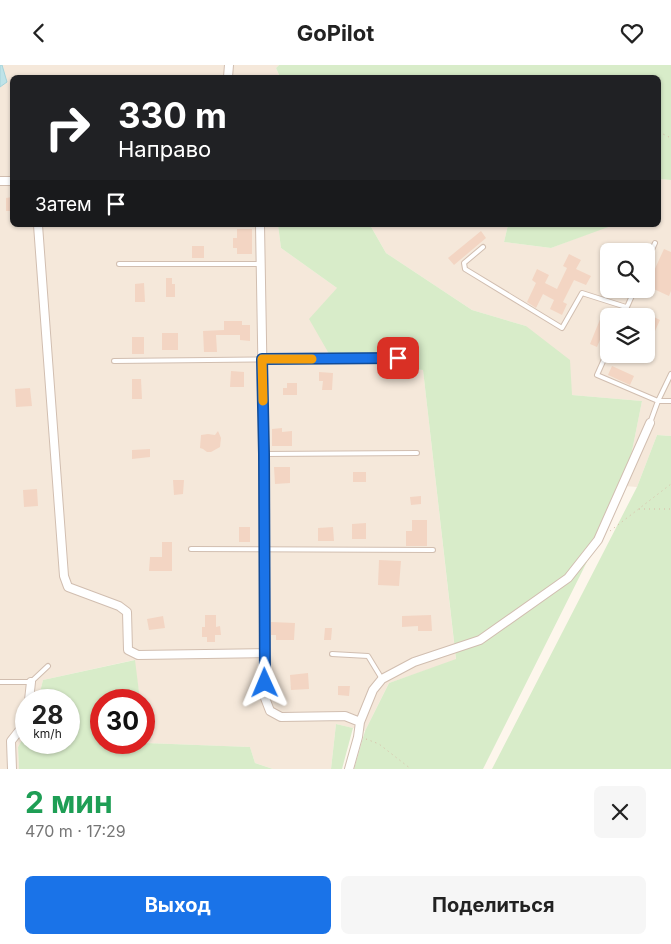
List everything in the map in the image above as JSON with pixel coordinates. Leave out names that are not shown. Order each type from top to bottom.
[{"type":"street","points":[[38,227],[64,576],[68,587],[119,606],[128,612],[128,650],[138,655],[264,653]]},
{"type":"street","points":[[260,227],[264,454],[265,698],[270,711],[281,717],[345,716],[360,722]]},
{"type":"street","points":[[349,769],[360,722],[373,691],[382,679],[414,662],[480,640],[568,578],[598,541],[650,423]]},
{"type":"street","points":[[31,682],[31,689]]},
{"type":"street","points":[[12,769],[11,741],[15,736]]},
{"type":"lane","points":[[483,247],[464,263],[465,269],[562,328],[582,293],[626,307],[630,298]]},
{"type":"lane","points":[[119,264],[261,264]]},
{"type":"lane","points":[[114,361],[398,358]]},
{"type":"lane","points":[[602,363],[596,375],[658,401],[671,401]]},
{"type":"lane","points":[[650,423],[671,374]]},
{"type":"lane","points":[[264,454],[417,453]]},
{"type":"lane","points":[[191,549],[433,550]]},
{"type":"lane","points":[[332,654],[368,656],[382,679]]},
{"type":"lane","points":[[0,682],[31,682],[48,666]]},
{"type":"path","points":[[598,541],[671,484]]},
{"type":"path","points":[[639,509],[671,509]]},
{"type":"path","points":[[358,737],[379,744],[411,769]]},
{"type":"shaded area","points":[[0,65],[279,65],[276,68],[279,75],[10,75],[10,227],[278,227],[281,248],[337,288],[332,359],[423,370],[456,660],[389,683],[365,731],[336,724],[331,769],[273,769],[255,763],[250,747],[155,743],[155,689],[138,689],[134,660],[43,680],[41,689],[15,689],[15,754],[18,754],[19,769],[0,769]]},
{"type":"shaded area","points":[[661,179],[671,180],[671,436],[657,435],[637,487],[625,486],[642,401],[572,395],[526,326],[472,310],[386,253],[371,227],[508,227],[504,242],[551,248],[606,227],[661,227]]},
{"type":"green space","points":[[279,65],[671,65],[671,180],[661,179],[661,75],[279,75],[276,68]]},
{"type":"green space","points":[[278,227],[371,227],[386,253],[472,310],[526,326],[570,360],[572,395],[642,401],[625,486],[483,769],[354,769],[365,731],[389,683],[456,659],[423,370],[332,359],[309,319],[337,288],[281,248]]},
{"type":"green space","points":[[508,227],[608,227],[551,248],[504,242]]},
{"type":"green space","points":[[657,435],[671,436],[671,769],[492,769],[637,487]]},
{"type":"green space","points":[[135,660],[139,689],[90,689],[90,754],[155,754],[155,743],[250,747],[255,763],[273,769],[19,769],[18,754],[80,754],[80,689],[41,689],[43,680]]},
{"type":"green space","points":[[336,724],[353,728],[342,769],[331,769]]},
{"type":"water","points":[[0,65],[2,65],[7,82],[0,87]]},
{"type":"building","points":[[10,197],[10,211],[6,211],[6,198]]},
{"type":"building","points":[[237,229],[252,229],[252,254],[237,254],[237,248],[233,248],[233,238],[237,238]]},
{"type":"building","points":[[481,231],[486,238],[454,265],[448,258]]},
{"type":"building","points":[[192,246],[204,246],[204,258],[192,258]]},
{"type":"building","points":[[664,249],[671,252],[671,291],[669,296],[655,290],[655,269]]},
{"type":"building","points":[[569,254],[581,260],[576,269],[591,276],[586,285],[574,280],[563,302],[567,304],[562,315],[550,309],[554,300],[543,294],[536,308],[527,302],[536,283],[532,280],[537,269],[549,275],[545,283],[557,289],[567,268],[563,266]]},
{"type":"building","points":[[166,278],[172,278],[172,284],[175,284],[175,297],[166,297]]},
{"type":"building","points":[[144,283],[145,302],[135,302],[135,284]]},
{"type":"building","points":[[655,318],[660,320],[655,331]]},
{"type":"building","points":[[600,319],[600,340],[597,347],[590,344]]},
{"type":"building","points":[[224,321],[242,321],[242,325],[250,325],[250,341],[240,340],[240,335],[216,335],[217,352],[204,352],[203,331],[224,330]]},
{"type":"building","points":[[162,333],[178,333],[178,350],[162,350]]},
{"type":"building","points":[[132,337],[144,337],[144,354],[132,354]]},
{"type":"building","points":[[612,366],[634,376],[630,385],[608,375]]},
{"type":"building","points":[[231,371],[244,372],[244,387],[230,387]]},
{"type":"building","points":[[319,372],[333,373],[332,390],[322,390],[323,381],[319,381]]},
{"type":"building","points":[[132,379],[141,379],[142,399],[132,399]]},
{"type":"building","points":[[287,383],[297,383],[297,395],[283,395],[283,388],[287,388]]},
{"type":"building","points":[[30,388],[32,406],[16,407],[15,389]]},
{"type":"building","points":[[282,428],[282,432],[292,431],[292,446],[272,446],[272,429]]},
{"type":"building","points":[[218,431],[221,438],[220,447],[211,452],[200,448],[201,435],[215,435]]},
{"type":"building","points":[[150,449],[150,457],[132,459],[132,450]]},
{"type":"building","points":[[274,467],[290,467],[290,483],[275,484]]},
{"type":"building","points":[[353,472],[366,472],[366,482],[353,482]]},
{"type":"building","points":[[173,480],[184,480],[183,494],[174,495]]},
{"type":"building","points":[[37,489],[38,506],[24,507],[23,490]]},
{"type":"building","points":[[421,496],[421,504],[411,505],[410,497]]},
{"type":"building","points":[[412,520],[427,520],[427,546],[406,546],[406,531],[412,531]]},
{"type":"building","points":[[366,523],[366,539],[352,539],[352,524]]},
{"type":"building","points":[[239,527],[250,527],[250,542],[239,542]]},
{"type":"building","points":[[333,527],[334,541],[318,541],[318,528]]},
{"type":"building","points":[[162,542],[172,542],[172,571],[149,571],[150,557],[162,557]]},
{"type":"building","points":[[379,560],[401,561],[399,586],[378,585]]},
{"type":"building","points":[[205,615],[216,615],[216,627],[220,626],[221,635],[215,635],[215,642],[207,642],[207,637],[202,637],[202,627],[205,627]]},
{"type":"building","points":[[431,615],[432,631],[418,631],[418,626],[402,627],[402,616]]},
{"type":"building","points":[[163,616],[165,628],[149,630],[147,619]]},
{"type":"building","points":[[271,622],[295,623],[294,640],[276,640],[276,635],[271,635]]},
{"type":"building","points":[[325,628],[332,628],[331,640],[324,640]]},
{"type":"building","points":[[308,673],[309,689],[291,690],[290,675]]},
{"type":"building","points":[[338,686],[350,686],[349,696],[338,695]]},
{"type":"slow traffic","points":[[263,401],[262,359],[312,359]]},
{"type":"route","points":[[265,683],[262,359],[398,358]]}]
